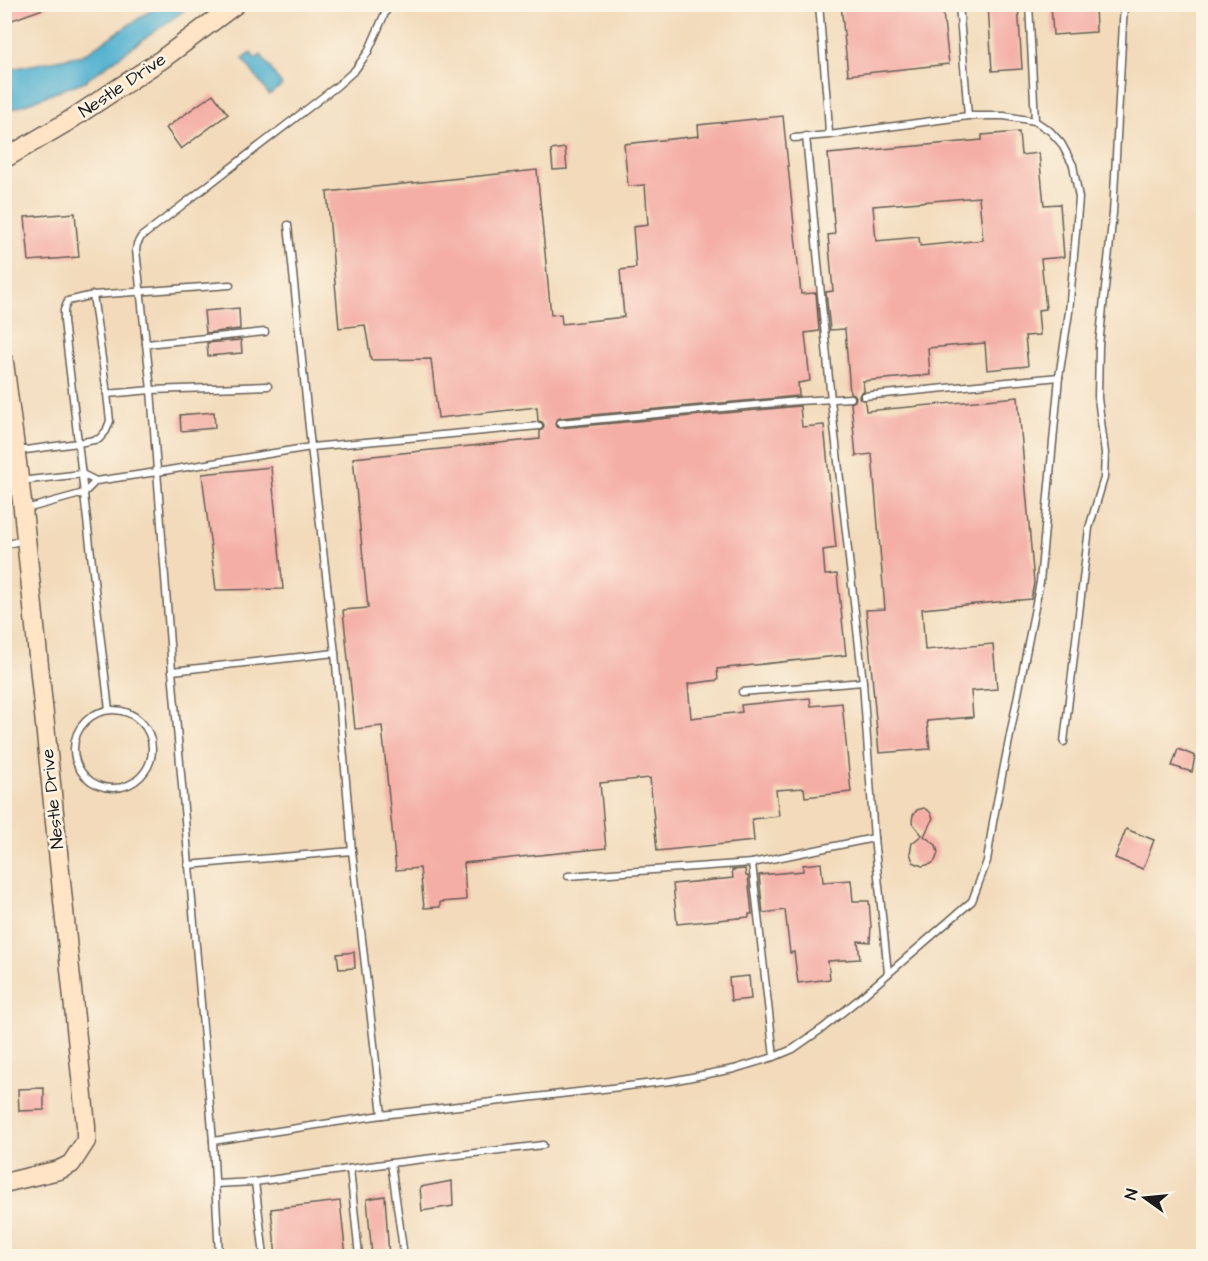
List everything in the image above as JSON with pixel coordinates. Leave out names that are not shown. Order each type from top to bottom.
[{"type":"street","name":"Nestle Drive","points":[[4,159],[67,122],[162,60],[236,4]]},
{"type":"street","name":"Nestle Drive","points":[[4,362],[20,481],[86,1126],[86,1141],[71,1164],[59,1170],[4,1183]]},
{"type":"lane","points":[[219,1257],[213,1141],[188,866],[151,390],[136,250],[141,237],[355,70],[368,52],[389,4]]},
{"type":"lane","points":[[819,4],[829,135]]},
{"type":"lane","points":[[959,4],[968,116]]},
{"type":"lane","points":[[1029,4],[1035,121]]},
{"type":"lane","points":[[1064,742],[1089,528],[1104,478],[1105,453],[1098,398],[1099,345],[1113,213],[1124,4]]},
{"type":"lane","points":[[213,1141],[382,1115],[671,1081],[734,1069],[774,1057],[793,1049],[823,1028],[972,901],[987,861],[1040,582],[1079,198],[1073,165],[1061,143],[1050,131],[1035,121],[1004,116],[968,116],[794,138]]},
{"type":"lane","points":[[806,136],[831,400],[863,682],[874,838],[888,974]]},
{"type":"lane","points":[[288,225],[335,653],[352,851],[382,1115]]},
{"type":"lane","points":[[109,710],[64,310],[68,301],[93,295],[230,285]]},
{"type":"lane","points":[[16,451],[99,439],[106,431],[110,421],[93,295]]},
{"type":"lane","points":[[146,344],[265,332]]},
{"type":"lane","points":[[864,396],[1059,378]]},
{"type":"lane","points":[[107,394],[151,390],[268,386]]},
{"type":"lane","points":[[560,423],[766,403],[851,398]]},
{"type":"lane","points":[[20,481],[82,474],[96,481],[311,447],[539,426]]},
{"type":"lane","points":[[23,509],[84,493],[96,481]]},
{"type":"lane","points":[[4,545],[25,540]]},
{"type":"lane","points":[[172,671],[335,653]]},
{"type":"lane","points":[[742,692],[863,682]]},
{"type":"lane","points":[[109,710],[127,712],[143,723],[151,740],[151,759],[142,776],[126,786],[107,788],[90,781],[78,767],[74,748],[78,730],[91,716],[109,710]]},
{"type":"lane","points":[[568,876],[752,863],[874,838]]},
{"type":"lane","points":[[188,866],[352,851]]},
{"type":"lane","points":[[752,863],[774,1057]]},
{"type":"lane","points":[[215,1184],[255,1182],[543,1145]]},
{"type":"lane","points":[[392,1163],[404,1257]]},
{"type":"lane","points":[[350,1169],[359,1257]]},
{"type":"lane","points":[[255,1182],[264,1257]]},
{"type":"water","points":[[157,5],[189,5],[85,81],[5,112],[5,70],[83,55]]},
{"type":"water","points":[[251,53],[255,59],[261,55],[282,85],[269,95],[243,59]]},
{"type":"building","points":[[17,4],[51,4],[51,6],[4,23],[4,8]]},
{"type":"building","points":[[841,4],[942,4],[949,64],[848,75]]},
{"type":"building","points":[[988,4],[1018,4],[1022,69],[992,71]]},
{"type":"building","points":[[1051,4],[1095,4],[1096,32],[1053,35]]},
{"type":"building","points":[[213,94],[228,114],[181,149],[166,128]]},
{"type":"building","points":[[783,116],[801,294],[816,293],[819,331],[805,333],[810,381],[798,383],[799,396],[560,418],[555,424],[560,428],[800,406],[802,427],[824,425],[836,548],[823,550],[825,575],[837,574],[846,655],[717,669],[718,680],[688,684],[691,718],[742,712],[741,705],[810,698],[811,706],[842,703],[851,792],[805,797],[804,788],[776,790],[779,816],[752,819],[754,841],[657,851],[650,778],[600,783],[606,848],[464,863],[466,900],[440,902],[440,907],[424,908],[420,868],[396,870],[382,726],[355,729],[343,610],[368,608],[353,458],[540,439],[540,431],[544,425],[538,421],[537,407],[438,418],[431,359],[371,360],[365,325],[339,328],[327,192],[537,170],[551,315],[561,314],[562,324],[624,317],[620,270],[636,268],[633,227],[648,225],[645,185],[628,186],[624,144],[699,136],[698,125]]},
{"type":"building","points":[[1019,132],[1021,155],[1039,153],[1044,205],[1060,204],[1064,257],[1041,259],[1046,309],[1038,310],[1040,335],[1025,336],[1028,366],[987,370],[985,343],[928,348],[930,375],[863,381],[864,391],[859,396],[865,401],[866,411],[1018,397],[1034,583],[1031,599],[922,609],[925,650],[993,644],[997,689],[971,691],[973,717],[927,721],[930,749],[879,753],[866,610],[885,609],[872,454],[856,456],[851,403],[856,397],[850,393],[845,329],[830,330],[826,292],[833,291],[828,235],[835,234],[828,154],[982,140],[982,135]],"holes":[[[979,197],[983,240],[920,246],[919,237],[876,241],[873,206]]]},
{"type":"building","points":[[565,148],[567,169],[553,170],[551,150]]},
{"type":"building","points":[[75,213],[79,257],[29,261],[25,217]]},
{"type":"building","points":[[239,308],[240,329],[206,333],[204,311]]},
{"type":"building","points":[[241,340],[242,353],[208,356],[207,343]]},
{"type":"building","points":[[214,412],[215,428],[181,431],[180,415]]},
{"type":"building","points":[[271,467],[283,589],[216,590],[202,474]]},
{"type":"building","points":[[1178,749],[1195,756],[1192,772],[1172,766]]},
{"type":"building","points":[[924,808],[933,818],[924,836],[936,845],[938,853],[935,861],[922,866],[913,862],[910,853],[912,843],[922,835],[913,824],[913,815],[917,810]]},
{"type":"building","points":[[1126,829],[1154,840],[1143,869],[1115,858]]},
{"type":"building","points":[[821,863],[823,882],[851,880],[853,901],[869,901],[870,942],[858,941],[860,959],[828,961],[830,979],[798,983],[794,952],[790,953],[785,910],[763,913],[759,875],[803,871],[803,865]]},
{"type":"building","points":[[745,869],[746,876],[748,876],[752,914],[749,914],[749,917],[677,924],[673,884],[733,878],[732,870]]},
{"type":"building","points":[[354,952],[355,968],[339,969],[337,954]]},
{"type":"building","points":[[749,976],[751,999],[731,1001],[729,978]]},
{"type":"building","points":[[44,1088],[44,1110],[19,1111],[18,1089]]},
{"type":"building","points":[[452,1181],[453,1206],[422,1211],[420,1187]]},
{"type":"building","points":[[385,1196],[389,1257],[372,1257],[367,1199]]},
{"type":"building","points":[[340,1201],[346,1257],[276,1257],[271,1209]]}]
